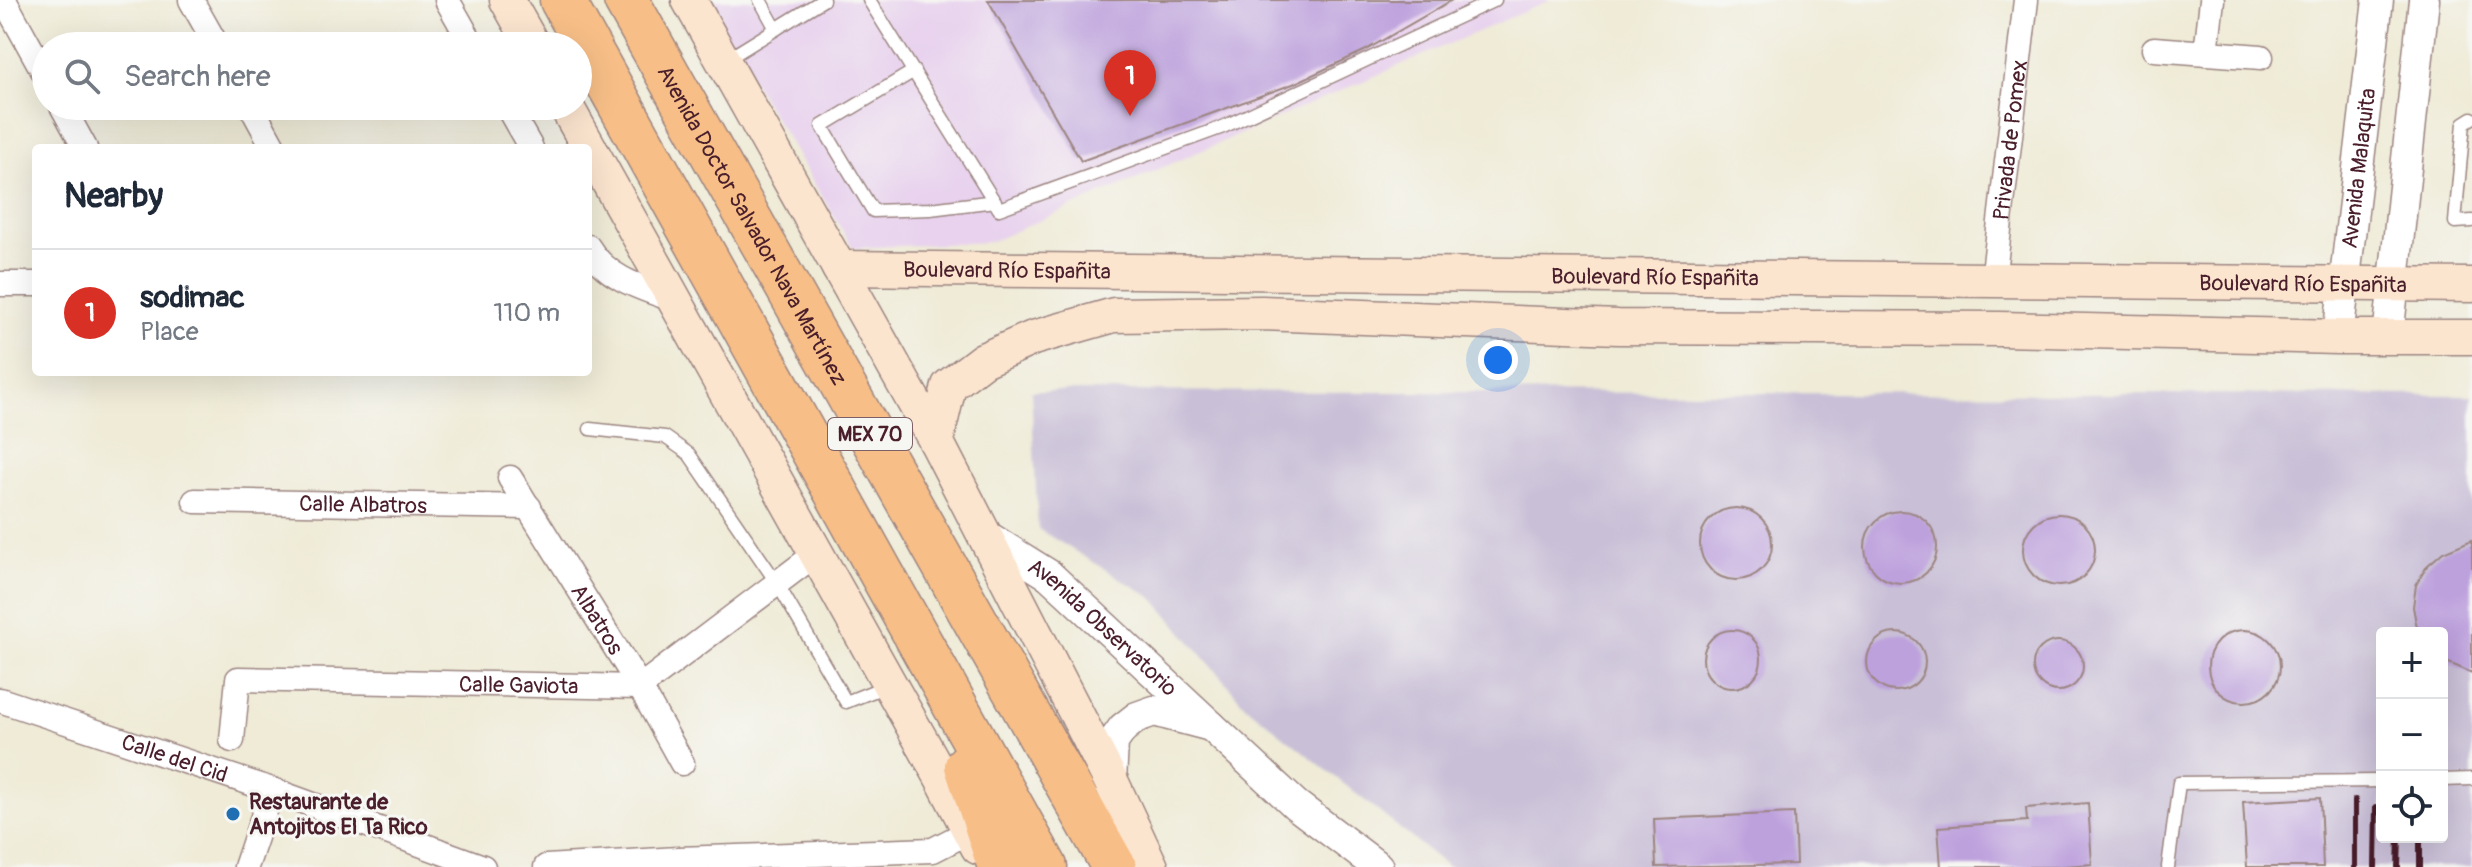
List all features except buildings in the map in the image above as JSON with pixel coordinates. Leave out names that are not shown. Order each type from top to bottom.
[{"type":"highway","name":"MEX 70","points":[[562,0],[580,32]]},
{"type":"highway","name":"Avenida Doctor Salvador Nava Martínez","points":[[626,0],[1114,867]]},
{"type":"highway","name":"MEX 70","points":[[592,54],[1045,867]]},
{"type":"highway","points":[[933,665],[1000,867]]},
{"type":"main road","points":[[507,0],[525,32]]},
{"type":"main road","points":[[689,0],[936,441],[1111,781],[1151,867]]},
{"type":"main road","points":[[574,120],[587,144]]},
{"type":"main road","points":[[592,152],[890,684],[988,867]]},
{"type":"main road","name":"Boulevard Río Españita","points":[[839,268],[2472,285]]},
{"type":"main road","name":"Boulevard Río Españita","points":[[936,441],[949,386],[983,360],[1033,338],[1114,315],[1262,313],[1618,327],[2000,329],[2472,337]]},
{"type":"street","points":[[4,0],[32,51]]},
{"type":"street","points":[[191,0],[209,32]]},
{"type":"street","points":[[447,0],[465,32]]},
{"type":"street","name":"Privada de Pomex","points":[[1993,281],[2026,0]]},
{"type":"street","points":[[2206,53],[2212,0]]},
{"type":"street","name":"Avenida Malaquita","points":[[2338,337],[2378,0]]},
{"type":"street","points":[[2388,337],[2424,0]]},
{"type":"street","points":[[2154,49],[2261,57]]},
{"type":"street","points":[[70,120],[83,144]]},
{"type":"street","points":[[259,120],[272,144]]},
{"type":"street","points":[[515,120],[529,144]]},
{"type":"street","points":[[592,254],[624,282],[675,300]]},
{"type":"street","points":[[0,284],[32,284]]},
{"type":"street","name":"Albatros","points":[[510,478],[640,687],[682,763]]},
{"type":"street","name":"Calle Albatros","points":[[195,501],[529,507]]},
{"type":"street","name":"Avenida Observatorio","points":[[985,535],[1049,575],[1296,805],[1378,867]]},
{"type":"street","points":[[640,687],[817,553]]},
{"type":"street","name":"Calle Gaviota","points":[[232,740],[238,679],[640,687]]},
{"type":"street","name":"Calle del Cid","points":[[0,700],[272,790],[483,867]]},
{"type":"street","name":"Avenida Observatorio","points":[[1111,781],[1113,742],[1123,728],[1137,717],[1154,711],[1214,727]]},
{"type":"street","points":[[246,867],[272,790]]},
{"type":"street","points":[[546,867],[933,850],[970,831]]},
{"type":"lane","points":[[760,0],[776,29]]},
{"type":"lane","points":[[723,61],[823,0]]},
{"type":"lane","points":[[869,0],[999,209],[1223,127],[1495,0]]},
{"type":"lane","points":[[914,71],[822,126],[873,211],[930,209],[995,201]]},
{"type":"lane","points":[[2472,118],[2464,123],[2455,222],[2472,221]]},
{"type":"lane","points":[[590,429],[665,437],[689,454],[777,583],[846,702],[890,684]]},
{"type":"lane","points":[[2448,780],[2472,779]]},
{"type":"lane","points":[[2168,867],[2179,783],[2376,781]]},
{"type":"shaded area","points":[[704,0],[1551,0],[990,242],[853,248]]},
{"type":"shaded area","points":[[1031,391],[2472,395],[2472,867],[1448,867],[1245,705],[1153,598],[1038,529]]},
{"type":"railway","points":[[2355,800],[2355,867]]},
{"type":"railway","points":[[2375,867],[2376,807]]},
{"type":"railway","points":[[2398,867],[2399,843]]},
{"type":"railway","points":[[2420,843],[2420,867]]},
{"type":"place","name":"sodimac","points":[[1130,116]]},
{"type":"place","name":"Restaurante de Antojitos El Ta Rico","points":[[233,814]]}]
